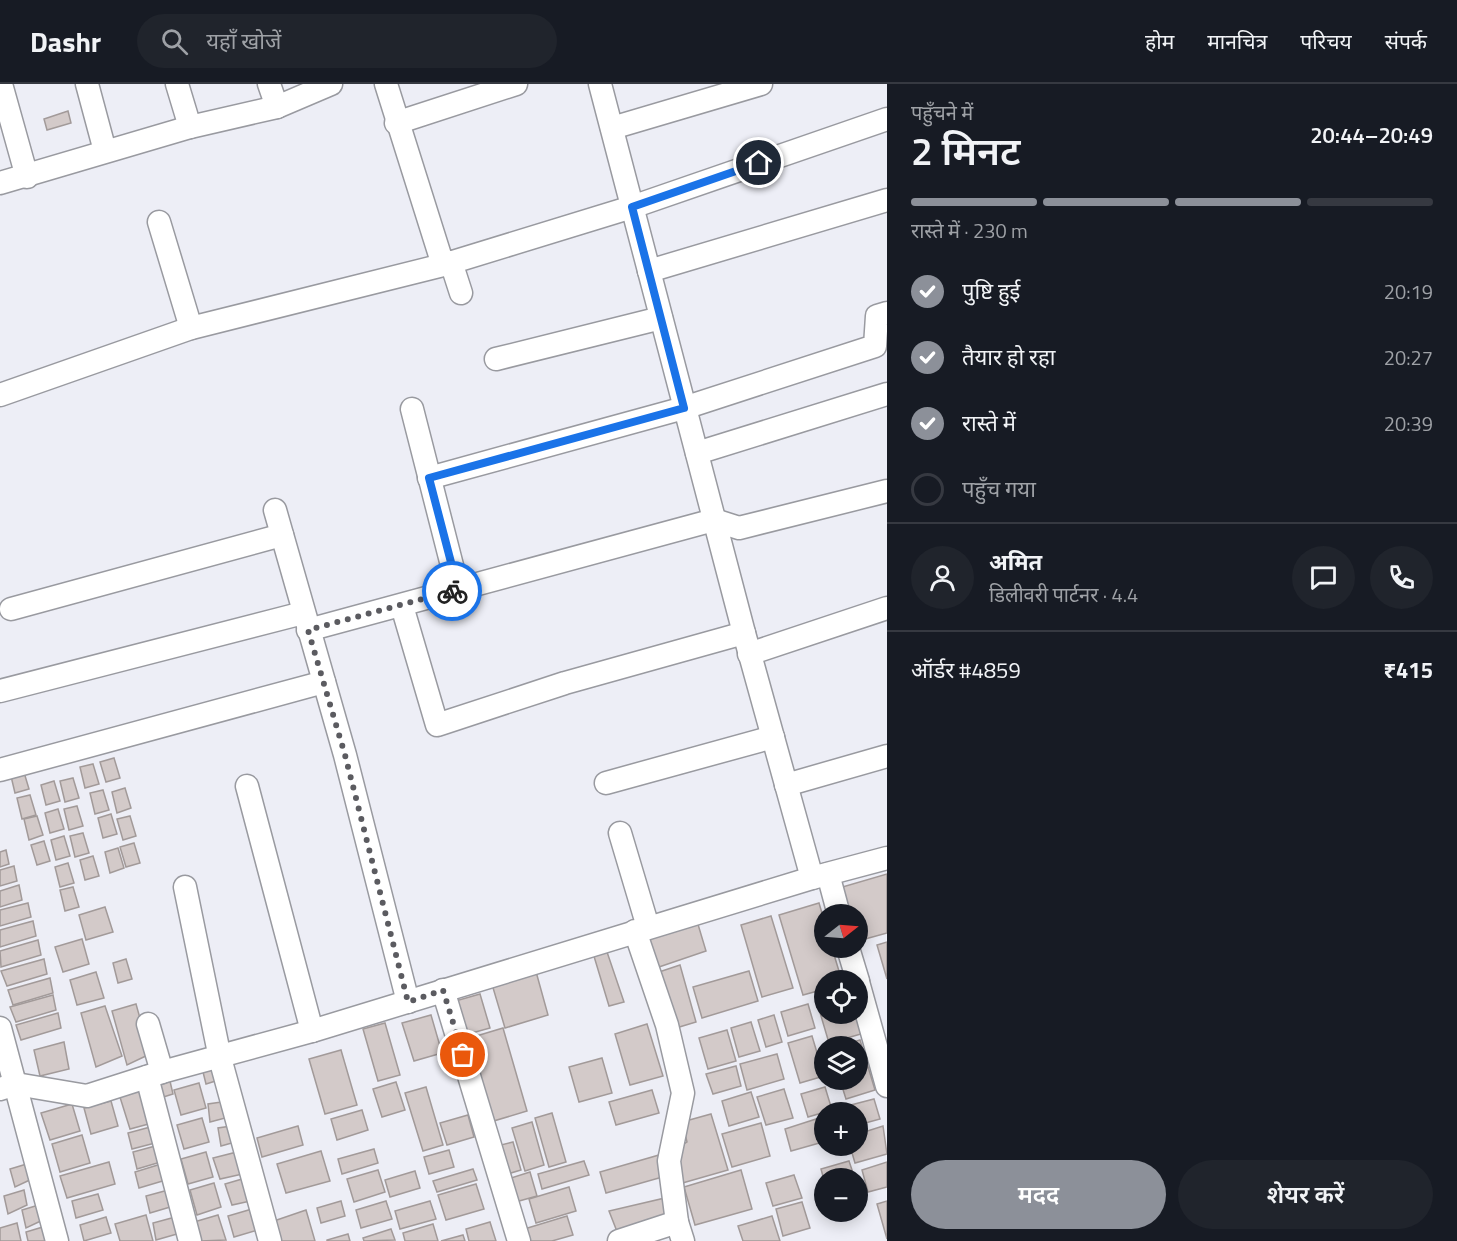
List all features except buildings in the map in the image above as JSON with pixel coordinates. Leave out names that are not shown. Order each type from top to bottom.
[{"type":"street","points":[[1,84],[27,177]]},
{"type":"street","points":[[87,84],[105,151]]},
{"type":"street","points":[[177,84],[190,127]]},
{"type":"street","points":[[269,84],[277,107]]},
{"type":"street","points":[[0,183],[27,177],[105,151],[190,127],[277,107],[331,84]]},
{"type":"street","points":[[386,84],[396,123],[447,263],[461,292]]},
{"type":"street","points":[[396,123],[516,84]]},
{"type":"street","points":[[600,84],[772,737],[786,785],[820,876],[834,904]]},
{"type":"street","points":[[612,128],[761,84]]},
{"type":"street","points":[[0,395],[191,328],[447,263],[632,207],[887,119]]},
{"type":"street","points":[[649,271],[887,200]]},
{"type":"street","points":[[159,222],[191,328]]},
{"type":"street","points":[[429,478],[684,408],[875,346],[877,316],[887,313]]},
{"type":"street","points":[[496,359],[661,318]]},
{"type":"street","points":[[697,453],[887,394]]},
{"type":"street","points":[[412,409],[458,589]]},
{"type":"street","points":[[0,691],[306,622],[402,606],[714,520],[739,528],[887,491]]},
{"type":"street","points":[[275,510],[324,682],[408,1002]]},
{"type":"street","points":[[11,609],[282,535]]},
{"type":"street","points":[[402,606],[437,725],[565,683],[747,644],[887,608]]},
{"type":"street","points":[[0,770],[324,682]]},
{"type":"street","points":[[606,783],[772,737]]},
{"type":"street","points":[[786,785],[887,756]]},
{"type":"street","points":[[247,786],[312,1031]]},
{"type":"street","points":[[619,1241],[680,1231],[669,1161],[683,1093],[668,1025],[641,929],[620,833]]},
{"type":"street","points":[[8,1087],[87,1096],[154,1074],[220,1058],[312,1031],[641,929],[887,858]]},
{"type":"street","points":[[185,887],[220,1058],[270,1241]]},
{"type":"street","points":[[443,990],[519,1241]]},
{"type":"street","points":[[868,1018],[887,1086]]},
{"type":"street","points":[[148,1024],[154,1074],[190,1241]]},
{"type":"street","points":[[0,1028],[8,1087],[57,1241]]},
{"type":"way so far","points":[[452,591],[308,630],[345,755],[408,1002],[443,990],[463,1055]]},
{"type":"route","points":[[452,591],[458,589],[429,478],[684,408],[632,207],[759,163]]}]
